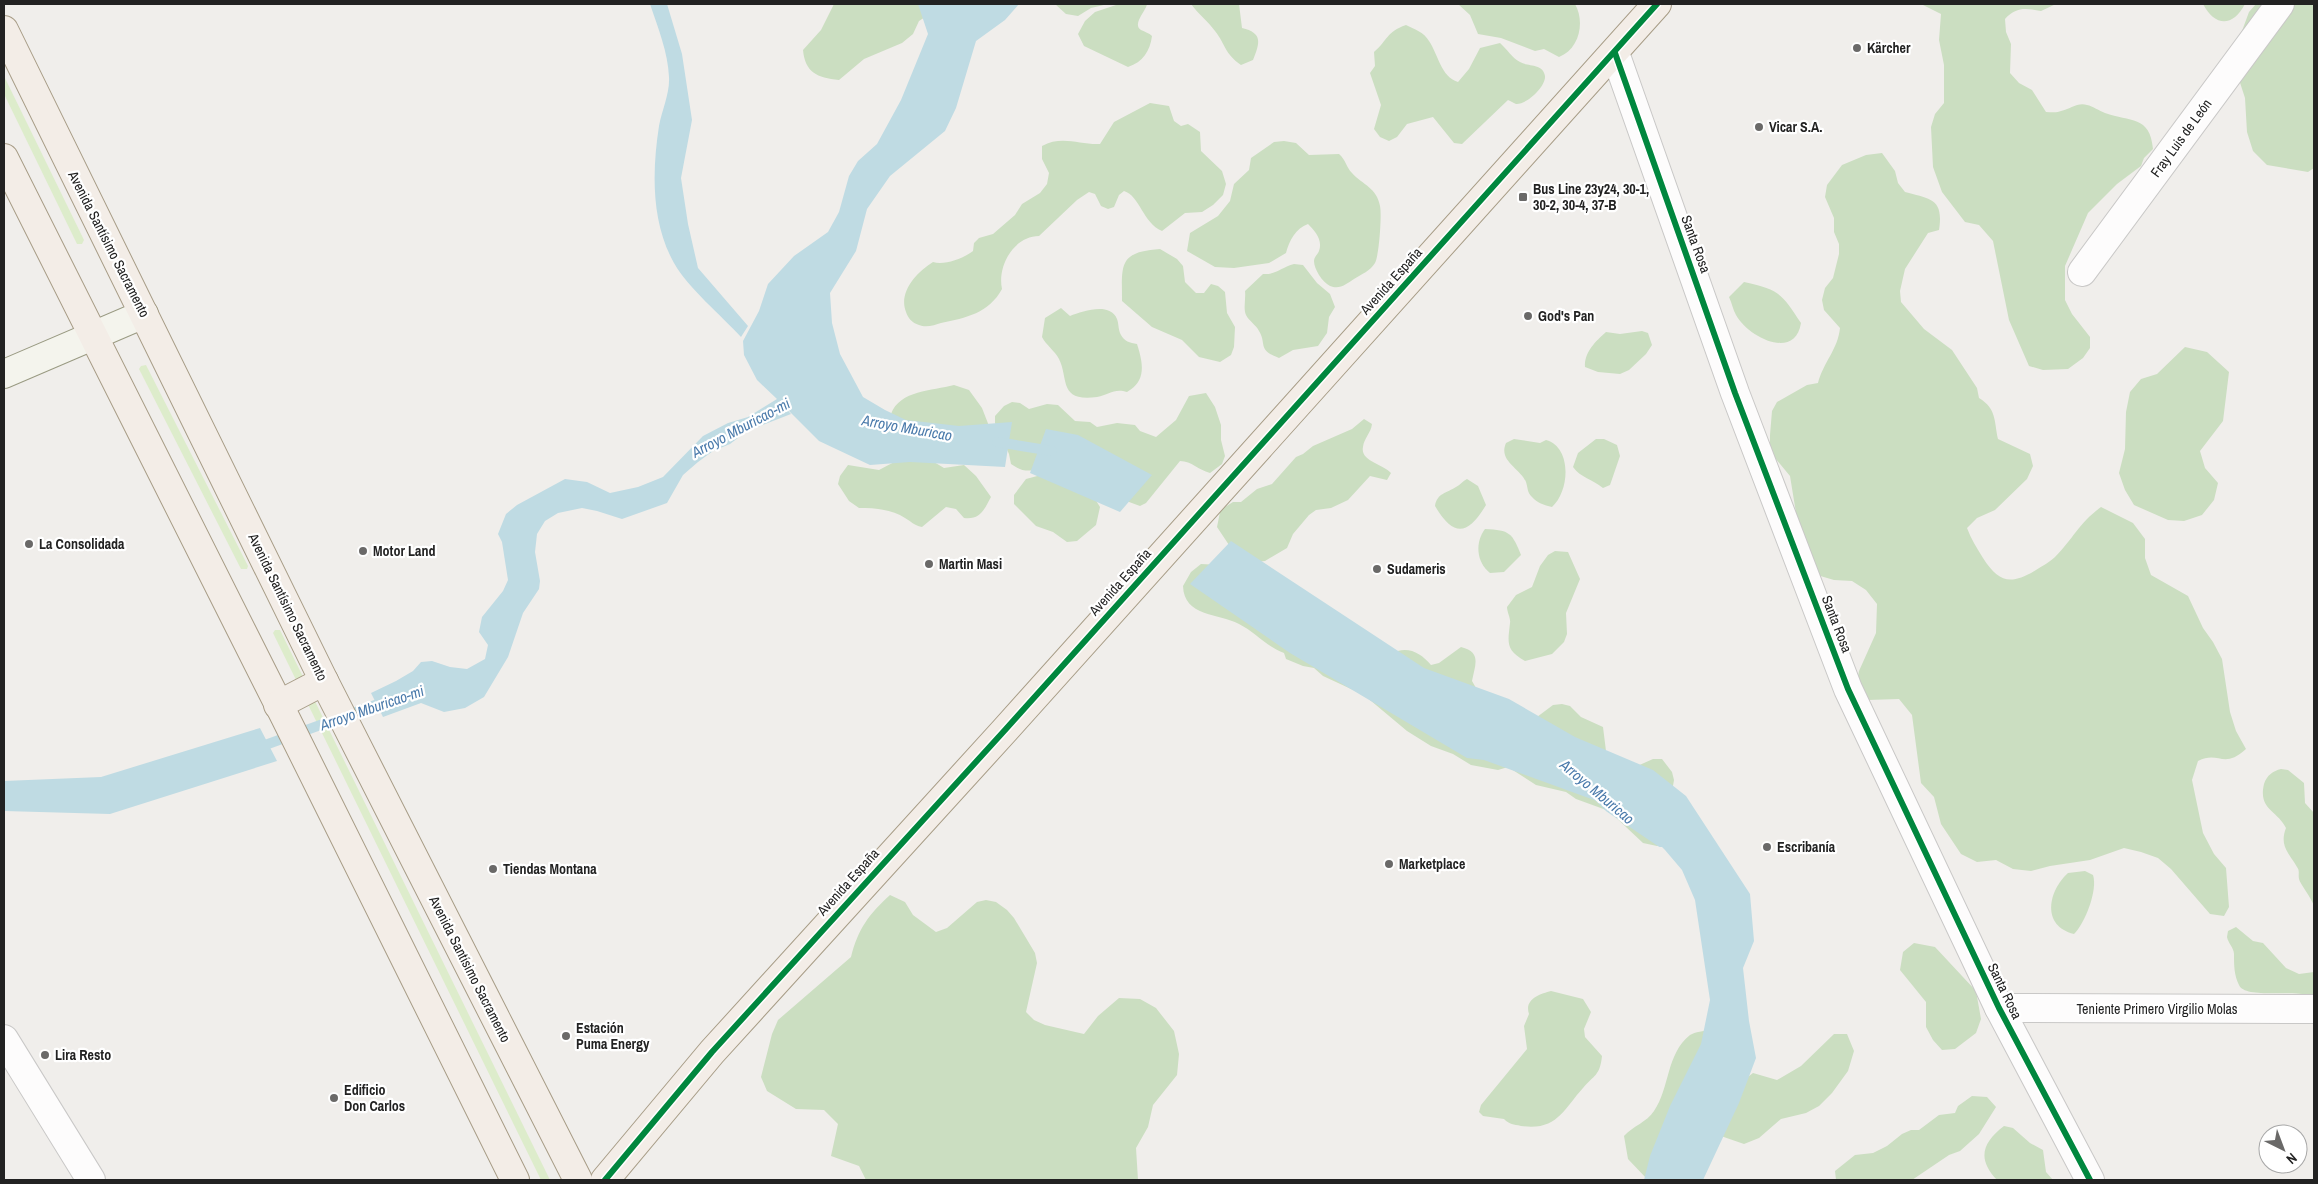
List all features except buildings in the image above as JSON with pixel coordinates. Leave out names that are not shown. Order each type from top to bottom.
[{"type":"main road","name":"Avenida España","points":[[605,1180],[712,1052],[1615,53],[1657,4]]},
{"type":"main road","name":"Avenida Santísimo Sacramento","points":[[4,30],[324,681],[578,1180]]},
{"type":"main road","points":[[4,158],[514,1180]]},
{"type":"main road","points":[[4,374],[144,314]]},
{"type":"main road","points":[[278,705],[324,681]]},
{"type":"street","name":"Fray Luis de León","points":[[2082,272],[2280,4]]},
{"type":"street","name":"Santa Rosa","points":[[1615,53],[1735,394],[1848,689],[1999,1008],[2090,1180]]},
{"type":"street","name":"Teniente Primero Virgilio Molas","points":[[1999,1008],[2314,1009]]},
{"type":"street","points":[[4,1039],[91,1180]]},
{"type":"green space","points":[[834,4],[962,4],[937,9],[919,21],[913,34],[902,43],[864,59],[839,80],[824,78],[809,69],[803,50],[821,30]]},
{"type":"green space","points":[[1055,4],[1108,4],[1091,8],[1078,16],[1066,14]]},
{"type":"green space","points":[[1119,4],[1147,4],[1138,24],[1141,30],[1152,36],[1150,46],[1142,59],[1128,67],[1084,46],[1078,34],[1085,21],[1095,12]]},
{"type":"green space","points":[[1191,4],[1239,4],[1242,28],[1254,33],[1258,40],[1253,60],[1241,65],[1235,61],[1228,53],[1219,36]]},
{"type":"green space","points":[[1458,4],[1575,4],[1580,18],[1579,34],[1572,48],[1559,57],[1544,49],[1535,51],[1501,38],[1478,34],[1470,15]]},
{"type":"green space","points":[[1921,4],[2056,4],[2041,11],[2017,10],[2005,19],[2006,32],[2011,44],[2010,73],[2019,83],[2032,90],[2046,112],[2059,112],[2084,104],[2114,116],[2130,119],[2143,125],[2148,130],[2153,149],[2144,158],[2141,166],[2117,184],[2088,213],[2065,266],[2065,300],[2072,314],[2090,337],[2090,348],[2083,358],[2068,369],[2043,370],[2029,366],[2009,320],[1993,241],[1979,225],[1965,222],[1942,192],[1933,167],[1931,127],[1935,114],[1944,103],[1944,65],[1939,40],[1941,14]]},
{"type":"green space","points":[[2203,4],[2245,4],[2235,17],[2224,21],[2213,17]]},
{"type":"green space","points":[[2256,4],[2314,4],[2314,168],[2308,172],[2267,165],[2253,151],[2247,132],[2245,98],[2232,58],[2249,12]]},
{"type":"green space","points":[[1406,25],[1419,31],[1427,38],[1440,65],[1452,79],[1458,82],[1469,69],[1480,48],[1500,43],[1512,56],[1523,64],[1538,67],[1544,72],[1545,76],[1542,85],[1525,102],[1516,104],[1508,100],[1462,144],[1454,143],[1433,117],[1407,124],[1397,137],[1389,141],[1380,137],[1374,129],[1381,105],[1370,73],[1375,66],[1374,52],[1391,33]]},
{"type":"green space","points":[[4,76],[84,240],[82,244],[77,244],[4,94]]},
{"type":"green space","points":[[1150,103],[1169,106],[1174,121],[1181,126],[1188,124],[1200,132],[1201,151],[1222,171],[1226,184],[1223,195],[1213,205],[1202,212],[1185,213],[1162,231],[1150,222],[1134,198],[1124,191],[1119,195],[1114,207],[1108,209],[1101,206],[1095,194],[1089,192],[1077,200],[1039,236],[1030,237],[1015,247],[1009,254],[1002,271],[1002,289],[991,304],[968,316],[930,326],[922,326],[911,320],[904,305],[905,297],[910,283],[921,271],[933,262],[954,261],[973,251],[974,243],[979,238],[993,234],[1015,215],[1022,204],[1040,193],[1047,184],[1049,173],[1042,159],[1042,146],[1057,141],[1100,144],[1114,122]]},
{"type":"green space","points":[[1274,142],[1296,143],[1309,155],[1339,154],[1350,171],[1376,195],[1381,211],[1378,252],[1375,263],[1368,270],[1343,286],[1330,286],[1324,282],[1317,271],[1314,261],[1319,251],[1320,243],[1316,233],[1308,224],[1294,236],[1286,253],[1269,263],[1234,268],[1215,267],[1187,251],[1190,233],[1218,216],[1230,201],[1234,184],[1249,170],[1251,158]]},
{"type":"green space","points":[[1882,153],[1895,171],[1898,183],[1905,192],[1922,196],[1933,202],[1937,206],[1940,219],[1939,230],[1928,233],[1905,269],[1900,291],[1901,302],[1924,329],[1952,350],[1977,388],[1979,398],[1992,411],[1998,439],[2030,454],[2033,466],[2027,479],[1995,510],[1977,518],[1967,528],[1983,558],[2000,577],[2012,579],[2027,575],[2055,557],[2087,519],[2101,507],[2133,523],[2145,539],[2145,558],[2151,575],[2188,596],[2203,628],[2222,659],[2230,712],[2236,731],[2246,749],[2232,758],[2211,757],[2198,761],[2192,780],[2203,833],[2214,854],[2226,868],[2229,907],[2224,916],[2210,914],[2171,869],[2158,858],[2141,852],[2124,848],[2090,860],[2031,871],[2013,869],[1996,860],[1977,862],[1961,854],[1941,824],[1934,797],[1921,783],[1912,715],[1899,699],[1868,700],[1856,687],[1859,671],[1876,633],[1877,604],[1866,590],[1852,581],[1834,580],[1817,575],[1798,525],[1790,476],[1775,458],[1770,448],[1770,435],[1772,411],[1777,402],[1807,385],[1818,383],[1839,336],[1840,328],[1824,310],[1822,300],[1825,288],[1833,278],[1839,254],[1839,244],[1834,232],[1834,218],[1825,197],[1827,185],[1842,165],[1866,155]]},
{"type":"green space","points":[[1160,249],[1177,259],[1183,266],[1185,282],[1196,293],[1204,293],[1211,284],[1218,286],[1225,292],[1227,313],[1235,327],[1234,347],[1231,355],[1220,362],[1199,357],[1182,340],[1152,327],[1122,301],[1122,278],[1125,263],[1136,253]]},
{"type":"green space","points":[[1294,264],[1303,265],[1317,283],[1330,294],[1335,307],[1329,317],[1327,333],[1318,346],[1293,350],[1279,358],[1265,349],[1259,331],[1246,315],[1245,291],[1263,274],[1272,273]]},
{"type":"green space","points":[[1744,282],[1773,291],[1789,305],[1801,323],[1797,334],[1790,341],[1781,343],[1771,342],[1750,331],[1742,323],[1735,313],[1729,297]]},
{"type":"green space","points":[[1061,308],[1070,316],[1096,309],[1102,309],[1114,314],[1122,337],[1137,344],[1139,351],[1142,371],[1138,383],[1133,388],[1127,392],[1115,391],[1097,397],[1085,398],[1070,392],[1059,359],[1042,337],[1045,318]]},
{"type":"green space","points":[[1642,331],[1648,333],[1652,345],[1646,354],[1629,370],[1620,374],[1598,372],[1585,367],[1586,356],[1606,332],[1620,334]]},
{"type":"green space","points":[[2185,347],[2207,352],[2229,372],[2223,421],[2200,451],[2205,468],[2218,483],[2214,500],[2202,515],[2184,521],[2168,520],[2134,505],[2125,490],[2119,473],[2125,449],[2126,412],[2130,392],[2141,379],[2157,374]]},
{"type":"green space","points":[[146,365],[248,566],[247,569],[241,569],[139,369],[141,366]]},
{"type":"green space","points":[[954,385],[969,390],[982,408],[989,426],[968,448],[891,414],[895,406],[909,396],[927,390]]},
{"type":"green space","points":[[1206,393],[1215,407],[1221,425],[1221,440],[1225,456],[1222,464],[1210,473],[1188,462],[1180,461],[1146,503],[1140,506],[1039,469],[1025,470],[1011,464],[1009,454],[995,423],[995,416],[1004,406],[1012,402],[1020,403],[1029,409],[1047,404],[1058,405],[1075,421],[1090,422],[1097,427],[1117,423],[1135,425],[1140,431],[1156,437],[1176,420],[1189,396]]},
{"type":"green space","points":[[1364,419],[1372,424],[1363,447],[1363,452],[1368,459],[1391,473],[1387,480],[1370,476],[1348,500],[1331,508],[1316,510],[1309,515],[1293,534],[1287,548],[1265,561],[1256,562],[1229,545],[1217,527],[1220,512],[1225,507],[1233,502],[1241,502],[1257,489],[1272,484],[1296,457],[1313,446],[1352,429]]},
{"type":"green space","points":[[1514,439],[1540,443],[1546,440],[1554,444],[1560,451],[1564,460],[1565,481],[1558,500],[1552,507],[1543,505],[1532,497],[1528,492],[1523,477],[1507,460],[1504,449],[1506,443]]},
{"type":"green space","points":[[1596,439],[1604,439],[1617,445],[1620,456],[1610,485],[1603,488],[1580,474],[1573,467],[1578,453]]},
{"type":"green space","points":[[898,460],[934,462],[944,468],[964,465],[976,476],[991,497],[984,510],[978,516],[964,518],[956,509],[946,507],[922,527],[889,511],[859,508],[849,501],[838,484],[840,476],[848,465],[879,470]]},
{"type":"green space","points":[[1041,475],[1095,499],[1100,507],[1096,525],[1077,541],[1067,542],[1053,532],[1036,526],[1014,504],[1014,495],[1026,479]]},
{"type":"green space","points":[[1467,479],[1478,486],[1486,505],[1467,527],[1455,528],[1448,524],[1435,506],[1440,496]]},
{"type":"green space","points":[[1485,529],[1500,530],[1509,534],[1518,548],[1521,555],[1504,572],[1490,573],[1482,563],[1478,546]]},
{"type":"green space","points":[[1555,551],[1568,552],[1580,579],[1566,613],[1567,634],[1564,642],[1552,654],[1525,661],[1514,653],[1509,645],[1510,621],[1507,607],[1516,595],[1532,587],[1540,566],[1548,555]]},
{"type":"green space","points":[[1201,564],[1220,565],[1390,654],[1402,650],[1413,651],[1431,665],[1439,663],[1461,647],[1468,649],[1472,652],[1475,660],[1472,681],[1476,688],[1533,720],[1553,705],[1562,704],[1570,706],[1581,717],[1603,727],[1606,751],[1635,767],[1653,759],[1662,759],[1672,772],[1674,780],[1663,844],[1657,846],[1643,843],[1609,811],[1576,799],[1566,792],[1536,785],[1508,767],[1498,770],[1471,765],[1453,754],[1431,746],[1407,731],[1364,695],[1323,676],[1314,668],[1286,659],[1284,653],[1239,624],[1196,609],[1185,596],[1183,586],[1191,572]]},
{"type":"green space","points":[[275,630],[280,630],[550,1180],[541,1180],[273,633]]},
{"type":"green space","points":[[2281,769],[2288,770],[2304,783],[2305,803],[2314,813],[2314,906],[2299,879],[2298,868],[2284,845],[2286,828],[2269,809],[2264,799],[2264,784],[2267,778],[2273,772]]},
{"type":"green space","points":[[2085,871],[2093,875],[2094,889],[2090,906],[2074,934],[2063,930],[2056,924],[2052,916],[2052,898],[2061,880],[2068,873]]},
{"type":"green space","points":[[890,895],[905,902],[913,915],[936,932],[947,928],[977,902],[986,900],[996,902],[1007,910],[1014,918],[1035,953],[1037,963],[1026,1012],[1034,1020],[1045,1025],[1084,1034],[1098,1016],[1119,998],[1140,999],[1156,1008],[1174,1031],[1179,1054],[1177,1075],[1153,1105],[1148,1127],[1136,1148],[1138,1180],[866,1180],[859,1166],[831,1156],[838,1124],[824,1110],[796,1109],[767,1091],[761,1077],[772,1034],[778,1020],[851,957],[857,938],[865,923]]},
{"type":"green space","points":[[2236,927],[2253,941],[2263,943],[2286,968],[2299,974],[2314,972],[2314,1003],[2304,994],[2257,993],[2243,989],[2236,977],[2234,952],[2227,937],[2228,931]]},
{"type":"green space","points":[[1914,943],[1935,947],[1976,991],[1981,1019],[1976,1033],[1955,1049],[1942,1050],[1933,1040],[1926,1027],[1926,1002],[1900,970],[1903,952]]},
{"type":"green space","points":[[1551,991],[1583,999],[1591,1012],[1584,1029],[1585,1037],[1602,1056],[1596,1075],[1558,1117],[1543,1125],[1533,1127],[1521,1126],[1504,1119],[1483,1116],[1479,1112],[1481,1105],[1527,1049],[1524,1026],[1529,1014],[1528,1009],[1531,1001]]},
{"type":"green space","points":[[1709,1030],[1647,1179],[1628,1159],[1624,1136],[1648,1118],[1654,1111],[1663,1092],[1672,1061],[1682,1043],[1692,1034]]},
{"type":"green space","points":[[1834,1034],[1847,1034],[1854,1051],[1848,1071],[1832,1093],[1819,1106],[1806,1113],[1781,1119],[1759,1138],[1744,1144],[1718,1135],[1740,1083],[1753,1073],[1777,1080],[1801,1066]]},
{"type":"green space","points":[[1972,1096],[1987,1097],[1996,1107],[1979,1134],[1960,1151],[1949,1155],[1912,1180],[1836,1180],[1835,1171],[1855,1155],[1873,1153],[1887,1146],[1902,1134],[1911,1130],[1919,1130],[1939,1115],[1955,1113],[1958,1106]]},
{"type":"green space","points":[[2004,1126],[2013,1128],[2030,1143],[2043,1150],[2046,1172],[2053,1180],[1997,1180],[1987,1165],[1985,1152],[1991,1139]]},
{"type":"water","points":[[650,4],[667,4],[682,54],[692,120],[681,178],[688,224],[698,268],[748,326],[741,337],[696,292],[680,272],[666,247],[661,231],[655,196],[655,161],[659,126],[667,95],[669,77],[665,49]]},
{"type":"water","points":[[918,4],[1019,4],[1005,20],[976,41],[956,108],[945,131],[890,176],[867,209],[856,251],[830,293],[832,323],[840,354],[863,397],[885,410],[906,420],[959,426],[1012,422],[1005,467],[910,462],[870,465],[819,441],[779,401],[791,414],[747,431],[730,444],[713,451],[683,475],[667,503],[622,519],[582,508],[558,513],[545,521],[537,534],[535,552],[540,581],[539,589],[523,613],[508,657],[484,697],[465,708],[444,712],[421,703],[383,717],[371,693],[413,671],[421,662],[432,661],[450,667],[467,669],[485,659],[488,645],[479,632],[482,617],[503,591],[508,580],[502,542],[498,534],[506,514],[517,505],[565,479],[587,482],[610,493],[638,487],[663,477],[703,436],[728,423],[748,417],[777,399],[757,380],[744,355],[743,341],[759,311],[768,284],[794,256],[828,232],[839,212],[849,176],[858,161],[877,144],[901,100],[928,34]]},
{"type":"water","points":[[1046,429],[1078,435],[1152,475],[1120,512],[1030,473]]},
{"type":"water","points":[[1231,541],[1424,668],[1509,699],[1575,737],[1653,770],[1686,796],[1750,894],[1754,941],[1743,968],[1749,1021],[1756,1058],[1739,1103],[1703,1180],[1644,1180],[1650,1156],[1670,1106],[1701,1044],[1710,1000],[1695,900],[1682,870],[1627,812],[1484,760],[1467,758],[1290,653],[1190,584]]},
{"type":"water","points":[[260,728],[277,761],[110,814],[4,811],[4,781],[101,777]]},
{"type":"waterway","name":"Arroyo Mburicao","points":[[997,442],[1052,451]]},
{"type":"waterway","name":"Arroyo Mburicao-mi","points":[[257,748],[389,700]]},
{"type":"waterway","name":"Arroyo Mburicao","points":[[1598,796],[1609,807],[1661,842]]},
{"type":"cycle path","points":[[605,1180],[712,1052],[1005,730],[1657,4]]},
{"type":"cycle path","points":[[1615,53],[1735,393],[1848,689],[1999,1008],[2090,1180]]},
{"type":"place","name":"Kärcher","points":[[1857,48]]},
{"type":"place","name":"Vicar S.A.","points":[[1759,127]]},
{"type":"place","name":"Bus Line 23y24, 30-1, 30-2, 30-4, 37-B","points":[[1523,197]]},
{"type":"place","name":"God's Pan","points":[[1528,316]]},
{"type":"place","name":"La Consolidada","points":[[29,544]]},
{"type":"place","name":"Motor Land","points":[[363,551]]},
{"type":"place","name":"Martin Masi","points":[[929,564]]},
{"type":"place","name":"Sudameris","points":[[1377,569]]},
{"type":"place","name":"Escribanía","points":[[1767,847]]},
{"type":"place","name":"Marketplace","points":[[1389,864]]},
{"type":"place","name":"Tiendas Montana","points":[[493,869]]},
{"type":"place","name":"Estación Puma Energy","points":[[566,1036]]},
{"type":"place","name":"Lira Resto","points":[[45,1055]]},
{"type":"place","name":"Edificio Don Carlos","points":[[334,1098]]}]
